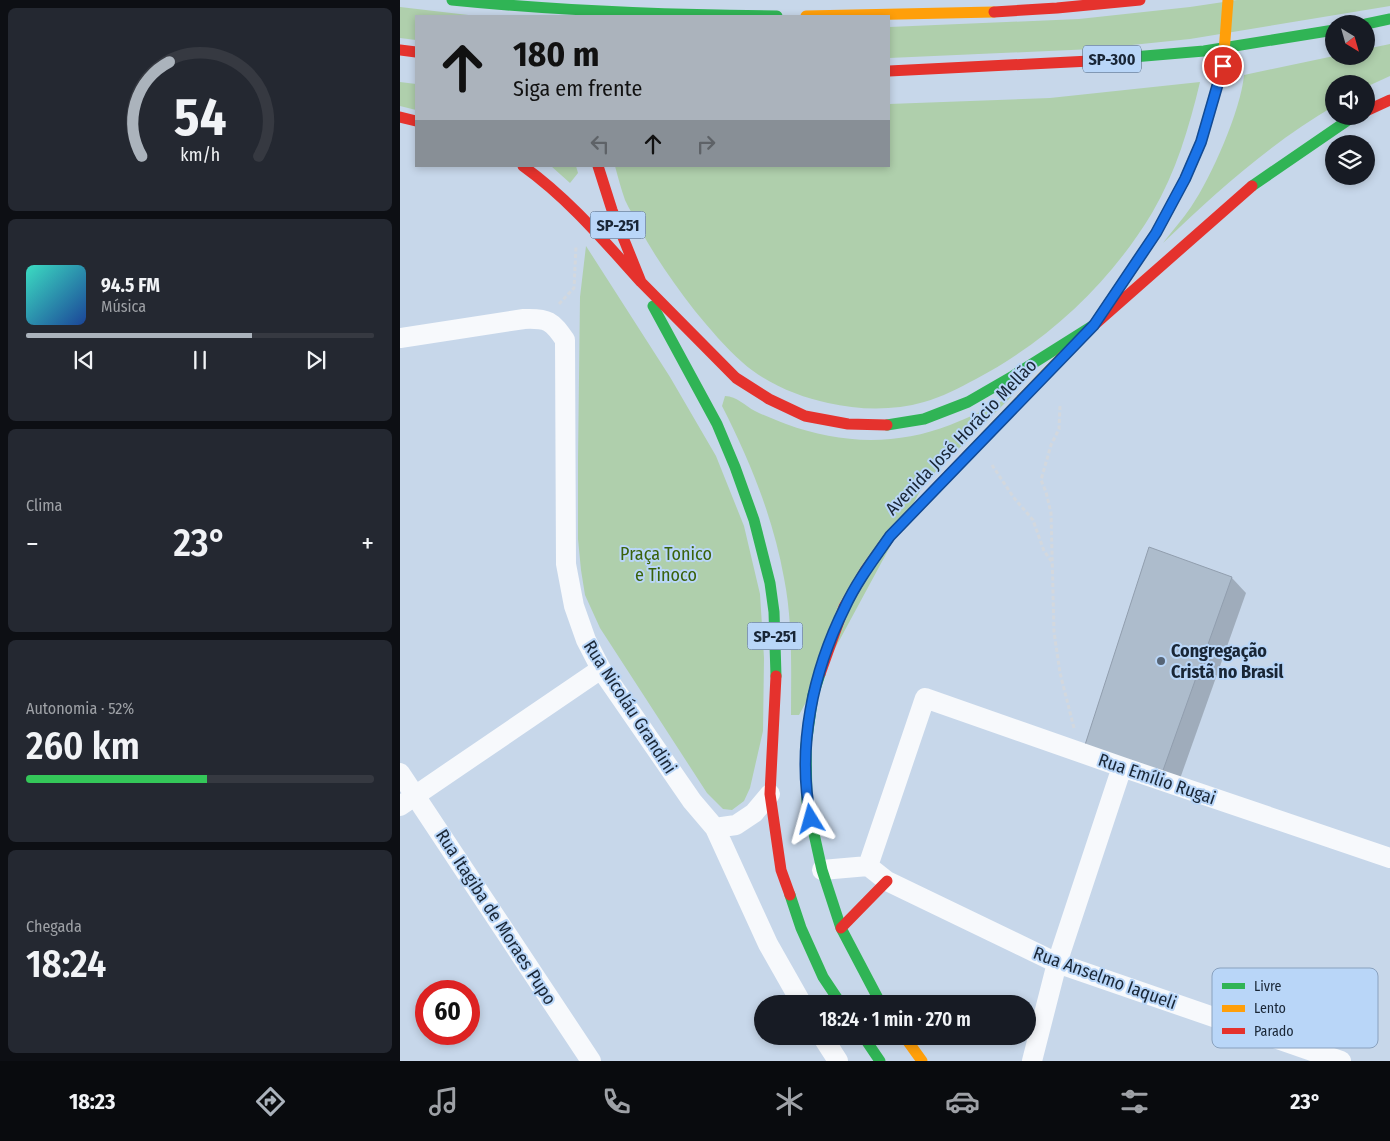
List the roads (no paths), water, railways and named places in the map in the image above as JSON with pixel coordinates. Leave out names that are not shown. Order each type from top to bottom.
[{"type":"main road","points":[[452,0],[524,8],[609,13],[720,15]]},
{"type":"main road","points":[[580,15],[581,0]]},
{"type":"main road","points":[[890,15],[992,11],[1140,0]]},
{"type":"main road","name":"SP-251","points":[[641,282],[736,378],[769,399],[805,416],[848,424],[884,426],[924,419],[968,402],[1094,325],[1156,233],[1185,179],[1201,142],[1223,66],[1228,0]]},
{"type":"main road","points":[[1375,22],[1390,19]]},
{"type":"main road","name":"SP-300","points":[[890,71],[1119,59],[1204,50],[1325,31]]},
{"type":"main road","points":[[400,50],[415,52]]},
{"type":"main road","points":[[1375,107],[1390,100]]},
{"type":"main road","points":[[400,117],[415,121]]},
{"type":"main road","points":[[1094,325],[1251,188],[1341,125]]},
{"type":"main road","points":[[524,167],[544,180],[641,282]]},
{"type":"main road","name":"SP-251","points":[[598,167],[612,210],[641,282],[716,424],[754,520],[770,583],[776,641],[776,692],[770,794],[781,870],[801,928],[820,969],[836,995]]},
{"type":"main road","name":"Avenida José Horácio Mellão","points":[[876,995],[841,928],[822,870],[807,802],[806,745],[813,696],[829,646],[844,607],[865,571],[890,536],[1094,325]]},
{"type":"main road","points":[[841,928],[887,881]]},
{"type":"main road","points":[[869,1045],[880,1061]]},
{"type":"main road","points":[[910,1045],[922,1061]]},
{"type":"street","name":"Rua Nicoláu Grandini","points":[[400,338],[524,319],[543,318],[556,327],[565,340],[566,564],[574,606],[586,640],[601,669],[692,801],[716,828],[768,944],[796,995]]},
{"type":"street","points":[[408,800],[601,669]]},
{"type":"street","name":"Rua Emílio Rugai","points":[[868,866],[925,698],[1390,858]]},
{"type":"street","points":[[1032,1061],[1057,963],[1122,767]]},
{"type":"street","name":"Rua Itagiba de Moraes Pupo","points":[[400,773],[408,800],[591,1061]]},
{"type":"street","points":[[716,828],[736,825],[754,813],[770,794]]},
{"type":"street","points":[[822,870],[868,866]]},
{"type":"street","name":"Rua Anselmo Iaqueli","points":[[868,866],[887,881],[1057,963],[1212,1016]]},
{"type":"street","points":[[828,1045],[838,1061]]},
{"type":"street","name":"Rua Anselmo Iaqueli","points":[[1303,1048],[1341,1061]]},
{"type":"place","name":"Congregação Cristã no Brasil","points":[[1161,661]]},
{"type":"park label","name":"Praça Tonico e Tinoco","points":[[666,564]]}]
